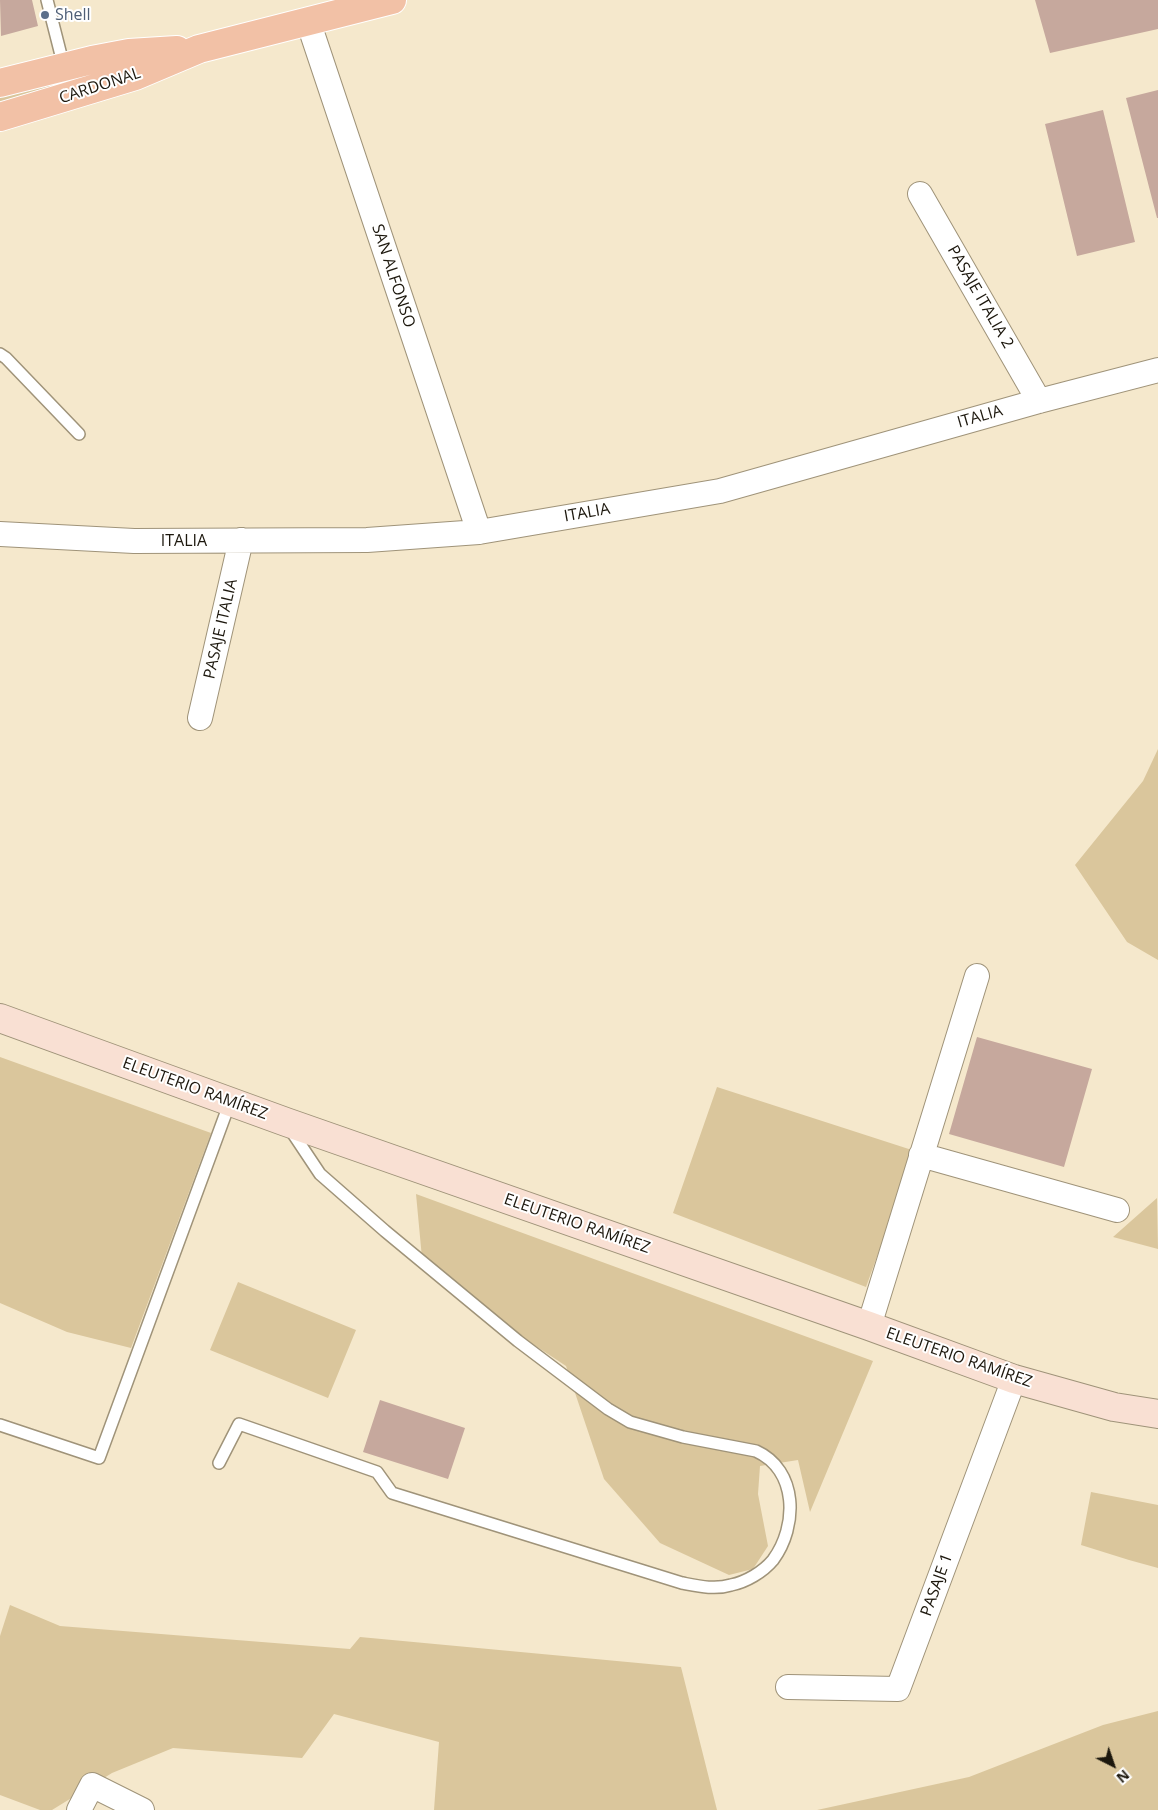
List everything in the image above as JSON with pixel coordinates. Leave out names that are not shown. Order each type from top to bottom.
[{"type":"main road","name":"CARDONAL","points":[[0,117],[127,79],[199,49],[392,0]]},
{"type":"main road","name":"CARDONAL","points":[[0,83],[92,60],[129,53],[199,49]]},
{"type":"street","name":"SAN ALFONSO","points":[[308,21],[479,532]]},
{"type":"street","name":"PASAJE ITALIA 2","points":[[920,194],[1039,401]]},
{"type":"street","name":"ITALIA","points":[[0,534],[134,541],[367,540],[479,532],[720,491],[1039,401],[1158,370]]},
{"type":"street","name":"PASAJE ITALIA","points":[[200,718],[241,540]]},
{"type":"street","points":[[869,1326],[977,976]]},
{"type":"street","name":"ELEUTERIO RAMÍREZ","points":[[0,1018],[286,1122],[869,1326],[1014,1379],[1114,1407],[1158,1414]]},
{"type":"street","points":[[921,1155],[1117,1210]]},
{"type":"street","name":"PASAJE 1","points":[[788,1687],[898,1689],[1014,1379]]},
{"type":"street","points":[[79,1810],[92,1785],[142,1810]]},
{"type":"lane","points":[[47,0],[64,67]]},
{"type":"lane","points":[[0,354],[79,434]]},
{"type":"lane","points":[[0,1425],[99,1458],[230,1102]]},
{"type":"lane","points":[[219,1463],[239,1424],[377,1472],[392,1493],[682,1583],[705,1587],[731,1585],[757,1574],[771,1562],[778,1552],[785,1539],[789,1525],[791,1507],[784,1477],[766,1456],[756,1451],[683,1437],[630,1422],[608,1409],[518,1341],[385,1231],[320,1174],[286,1122]]},
{"type":"shaded area","points":[[118,66],[0,106],[0,94]]},
{"type":"shaded area","points":[[1158,749],[1158,960],[1127,942],[1075,865],[1143,781]]},
{"type":"shaded area","points":[[0,1057],[211,1133],[131,1348],[67,1332],[0,1303]]},
{"type":"shaded area","points":[[717,1087],[915,1151],[866,1287],[673,1213]]},
{"type":"shaded area","points":[[416,1194],[873,1361],[810,1512],[798,1460],[760,1466],[758,1494],[768,1546],[753,1569],[729,1575],[660,1543],[604,1479],[566,1366],[504,1325],[422,1258]]},
{"type":"shaded area","points":[[1157,1198],[1158,1249],[1113,1237]]},
{"type":"shaded area","points":[[238,1282],[356,1330],[328,1398],[210,1350]]},
{"type":"shaded area","points":[[1091,1492],[1158,1505],[1158,1568],[1081,1545]]},
{"type":"shaded area","points":[[10,1605],[60,1626],[350,1649],[360,1637],[681,1667],[717,1810],[434,1810],[439,1742],[334,1714],[302,1758],[173,1748],[112,1773],[52,1810],[40,1810],[0,1795],[0,1636]]},
{"type":"shaded area","points":[[1158,1711],[1158,1810],[817,1810],[969,1777],[1103,1725]]},
{"type":"building","points":[[0,0],[32,0],[38,26],[1,36]]},
{"type":"building","points":[[1035,0],[1158,0],[1158,29],[1050,53]]},
{"type":"building","points":[[1158,90],[1158,218],[1157,218],[1126,98]]},
{"type":"building","points":[[1103,110],[1135,242],[1077,256],[1045,124]]},
{"type":"building","points":[[977,1037],[1092,1069],[1064,1167],[949,1134]]},
{"type":"building","points":[[380,1400],[465,1428],[448,1479],[363,1452]]},
{"type":"place","name":"Shell","points":[[45,15]]}]
